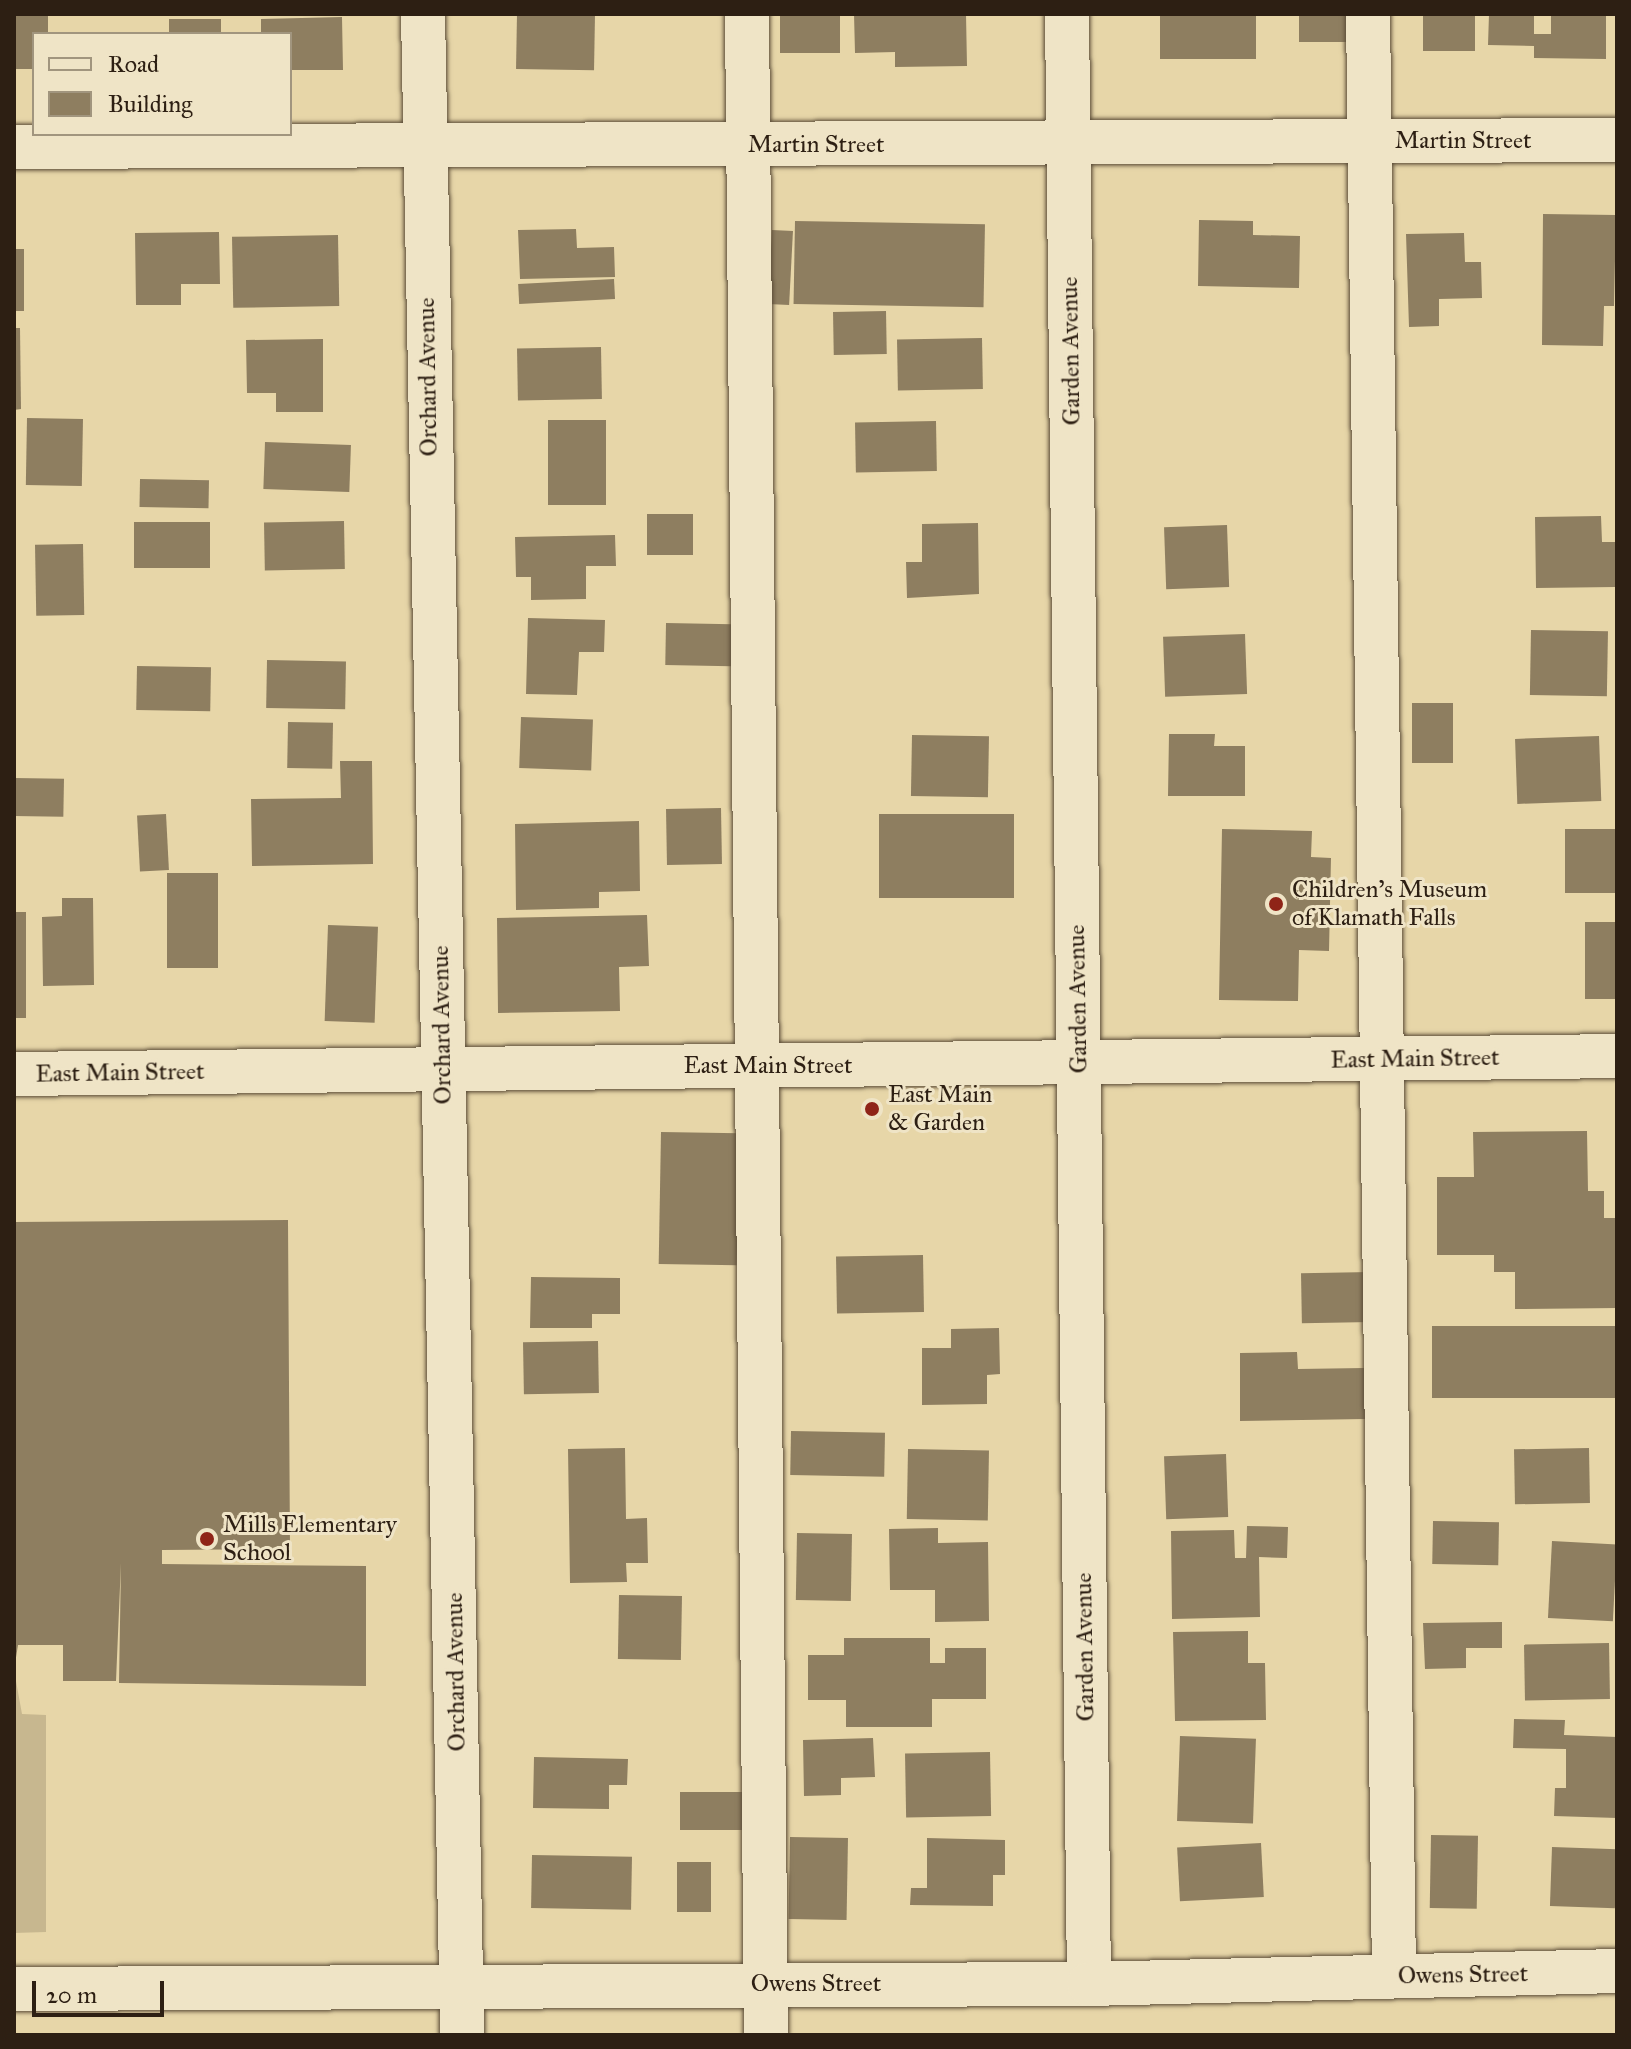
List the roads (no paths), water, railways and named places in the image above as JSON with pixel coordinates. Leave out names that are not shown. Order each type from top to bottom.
[{"type":"street","name":"Orchard Avenue","points":[[423,14],[423,146],[462,2035]]},
{"type":"street","points":[[747,14],[766,2035]]},
{"type":"street","name":"Garden Avenue","points":[[1067,14],[1089,1984]]},
{"type":"street","points":[[1368,14],[1394,1976]]},
{"type":"street","name":"Martin Street","points":[[14,147],[1617,140]]},
{"type":"street","name":"East Main Street","points":[[14,1074],[1617,1056]]},
{"type":"street","name":"Owens Street","points":[[14,1989],[1089,1984],[1617,1971]]},
{"type":"place","name":"Children’s Museum of Klamath Falls","points":[[1276,904]]},
{"type":"place","name":"East Main & Garden","points":[[872,1109]]},
{"type":"place","name":"Mills Elementary School","points":[[207,1539]]}]
